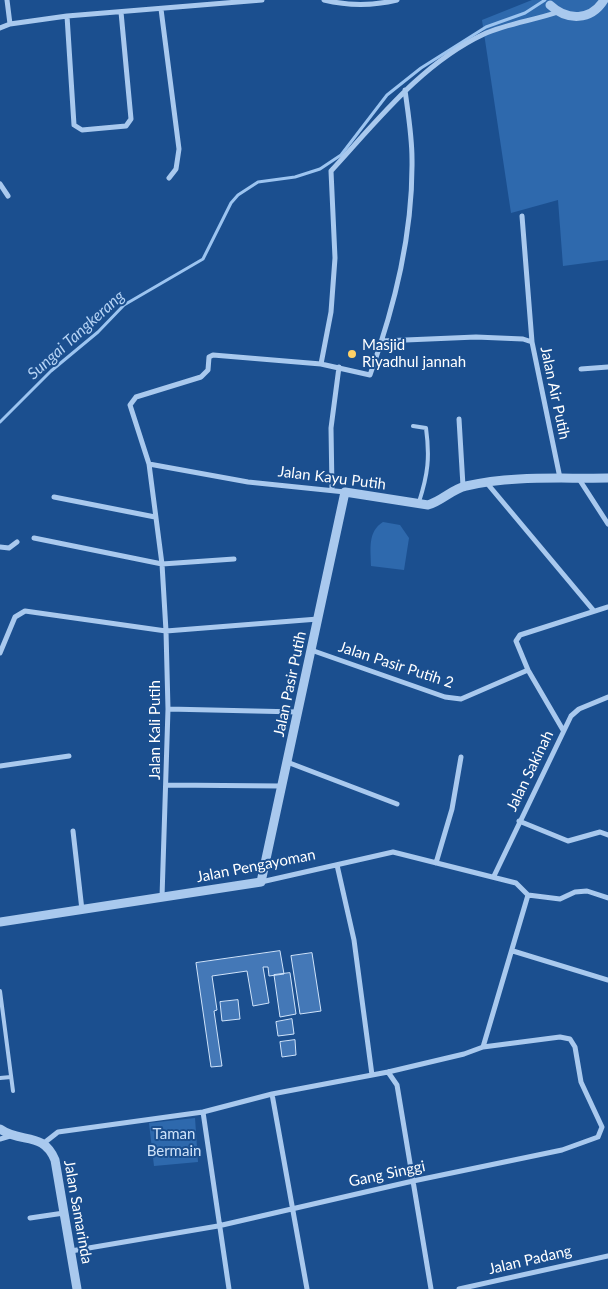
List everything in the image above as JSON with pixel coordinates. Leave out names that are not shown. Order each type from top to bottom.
[{"type":"street","points":[[7,0],[10,24]]},
{"type":"street","points":[[0,28],[10,24],[67,16],[262,0]]},
{"type":"street","points":[[324,0],[349,4],[396,0]]},
{"type":"street","points":[[548,2],[566,17],[592,12],[604,0]]},
{"type":"street","points":[[161,9],[179,149],[176,169],[169,178]]},
{"type":"street","points":[[67,16],[74,125],[82,130],[126,126],[131,119],[121,12]]},
{"type":"street","points":[[321,364],[331,312],[335,258],[332,171],[405,90],[455,51],[485,33],[558,12]]},
{"type":"street","points":[[162,564],[149,464],[130,410],[131,401],[136,397],[202,377],[208,370],[209,358],[213,356],[321,364],[370,375],[402,273],[410,206],[412,158],[405,90]]},
{"type":"street","points":[[0,184],[8,196]]},
{"type":"street","points":[[522,216],[532,342]]},
{"type":"street","name":"Jalan Air Putih","points":[[382,341],[476,337],[523,339],[532,342],[560,478]]},
{"type":"street","points":[[332,489],[331,428],[339,367]]},
{"type":"street","points":[[582,368],[608,367]]},
{"type":"street","points":[[459,419],[462,486]]},
{"type":"street","name":"Jalan Kayu Putih","points":[[149,464],[248,482],[332,489],[418,504],[436,502],[462,486],[504,479],[608,478]]},
{"type":"street","points":[[579,479],[608,524]]},
{"type":"street","points":[[486,482],[594,611]]},
{"type":"street","name":"Jalan Pasir Putih","points":[[261,882],[280,786],[299,712],[345,492]]},
{"type":"street","points":[[54,497],[156,517]]},
{"type":"street","points":[[34,538],[162,564],[234,559]]},
{"type":"street","points":[[0,547],[9,548],[17,542]]},
{"type":"street","name":"Jalan Kali Putih","points":[[162,564],[168,709],[162,897]]},
{"type":"street","points":[[563,730],[528,670],[516,642],[520,635],[608,607]]},
{"type":"street","points":[[0,653],[15,618],[25,611],[166,631],[318,619]]},
{"type":"street","name":"Jalan Pasir Putih 2","points":[[311,650],[444,697],[461,699],[528,670]]},
{"type":"street","name":"Jalan Sakinah","points":[[494,876],[571,716],[579,709],[608,697]]},
{"type":"street","points":[[168,709],[299,712]]},
{"type":"street","points":[[0,766],[69,756]]},
{"type":"street","points":[[436,863],[452,809],[461,758]]},
{"type":"street","points":[[287,762],[397,804]]},
{"type":"street","points":[[167,785],[280,786]]},
{"type":"street","points":[[519,821],[568,841],[600,832],[608,836]]},
{"type":"street","points":[[73,831],[82,911]]},
{"type":"street","points":[[337,865],[393,852],[516,883],[528,895],[560,899],[574,892],[587,891],[608,898]]},
{"type":"street","name":"Jalan Pengayoman","points":[[0,922],[82,911],[261,882],[337,865],[354,940],[372,1075]]},
{"type":"street","points":[[0,1139],[10,1136],[30,1138],[44,1143],[58,1132],[202,1112],[272,1094],[388,1072],[464,1054],[483,1047],[513,951],[528,895]]},
{"type":"street","points":[[513,951],[608,980]]},
{"type":"street","name":"Gang Singgi","points":[[71,1251],[218,1226],[294,1207],[562,1150],[598,1137],[602,1127],[581,1082],[575,1047],[570,1040],[560,1037],[483,1047]]},
{"type":"street","points":[[388,1072],[397,1084],[431,1289]]},
{"type":"street","points":[[272,1094],[294,1207],[307,1289]]},
{"type":"street","points":[[202,1112],[229,1289]]},
{"type":"street","points":[[0,1129],[10,1136]]},
{"type":"street","name":"Jalan Samarinda","points":[[44,1143],[55,1160],[77,1289]]},
{"type":"street","points":[[30,1218],[65,1213]]},
{"type":"street","name":"Jalan Padang","points":[[459,1289],[608,1256]]},
{"type":"lane","points":[[413,426],[426,428],[428,439],[429,465],[418,504]]},
{"type":"lane","points":[[0,991],[13,1091]]},
{"type":"lane","points":[[0,1078],[11,1076]]},
{"type":"green space","points":[[532,0],[608,0],[608,260],[563,266],[558,200],[511,213],[482,20]]},
{"type":"green space","points":[[383,522],[400,525],[409,538],[404,570],[371,566],[372,536],[374,531]]},
{"type":"green space","name":"Taman Bermain","points":[[195,1118],[198,1162],[154,1166],[149,1123]]},
{"type":"building","points":[[280,951],[284,974],[269,976],[268,967],[263,967],[269,1003],[253,1006],[247,971],[212,976],[217,1010],[214,1011],[222,1066],[211,1067],[196,963]]},
{"type":"building","points":[[312,953],[321,1011],[300,1014],[291,956]]},
{"type":"building","points":[[290,973],[296,1014],[280,1017],[274,975]]},
{"type":"building","points":[[238,1000],[240,1019],[222,1021],[220,1002]]},
{"type":"building","points":[[292,1019],[294,1034],[278,1036],[276,1022]]},
{"type":"building","points":[[295,1040],[296,1055],[282,1057],[280,1042]]},
{"type":"waterway","name":"Sungai Tangkerang","points":[[0,422],[51,371],[98,332],[124,305],[203,259],[231,203],[238,195],[258,182],[295,177],[320,169],[341,155],[387,95],[421,68],[486,27],[525,13],[545,0]]},
{"type":"place","name":"Masjid Riyadhul jannah","points":[[352,354]]}]
